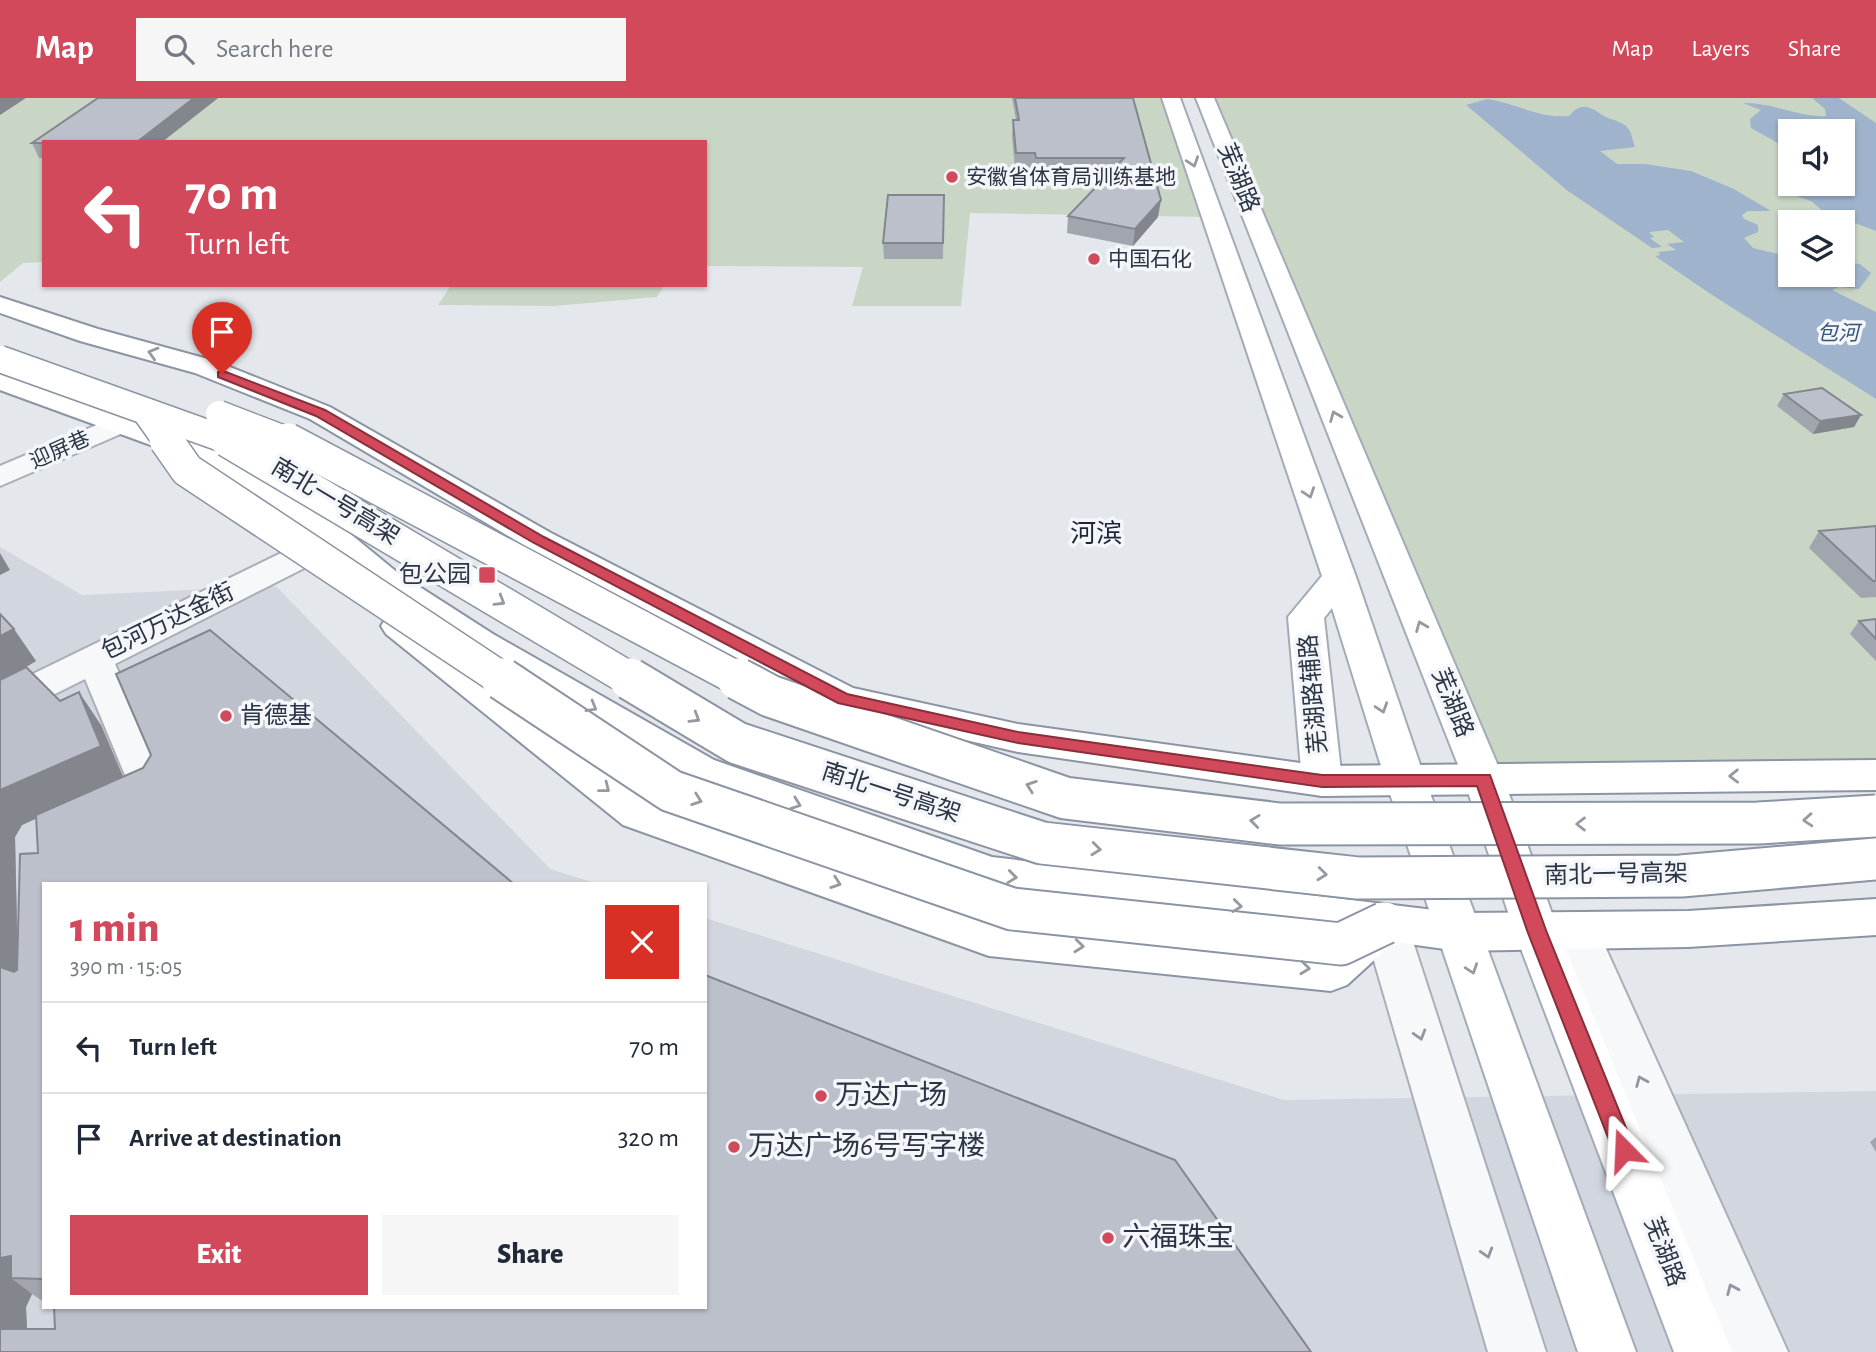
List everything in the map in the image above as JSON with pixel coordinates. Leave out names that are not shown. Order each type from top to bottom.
[{"type":"main road","name":"芜湖路","points":[[1171,98],[1339,577],[1406,782],[1607,1352]]},
{"type":"main road","name":"芜湖路","points":[[1205,98],[1484,780],[1557,932],[1703,1352]]},
{"type":"main road","points":[[0,295],[89,335]]},
{"type":"main road","points":[[0,305],[89,335],[205,367],[320,413],[539,540],[843,699],[1018,738],[1322,781],[1876,775]]},
{"type":"main road","name":"南北一号高架","points":[[0,335],[276,434],[770,696],[1065,798],[1280,824],[1758,823],[1876,816]]},
{"type":"main road","name":"南北一号高架","points":[[0,359],[132,418],[237,444],[737,743],[1042,843],[1358,878],[1681,876],[1876,859]]},
{"type":"main road","points":[[0,380],[132,418],[211,457],[336,539],[386,581],[480,642],[700,770],[990,874],[1459,932],[1688,929],[1876,917]]},
{"type":"main road","points":[[132,418],[638,814],[989,937],[1331,971],[1385,923]]},
{"type":"main road","name":"芜湖路辅路","points":[[1322,781],[1306,617],[1339,577]]},
{"type":"street","name":"迎屏巷","points":[[0,477],[132,418]]},
{"type":"street","name":"包河万达金街","points":[[0,706],[336,539]]},
{"type":"street","points":[[88,815],[150,787],[94,658]]},
{"type":"street","points":[[1385,923],[1517,1352]]},
{"type":"street","points":[[1557,932],[1759,1352]]},
{"type":"shaded area","points":[[0,547],[82,595],[276,586],[550,869],[592,882],[42,882],[42,1309],[707,1309],[707,919],[1284,1100],[1876,1091],[1876,1352],[0,1352]]},
{"type":"green space","name":"安徽省体育局训练基地","points":[[0,98],[1171,98],[1212,217],[970,213],[961,306],[852,306],[863,267],[707,266],[707,140],[42,140],[42,262],[23,263],[0,282]]},
{"type":"green space","points":[[1205,98],[1876,98],[1876,775],[1484,780]]},
{"type":"green space","points":[[450,287],[663,287],[657,297],[554,306],[438,305]]},
{"type":"water","points":[[1812,98],[1839,98],[1876,123],[1876,231],[1855,223],[1855,210],[1822,210],[1811,201],[1796,196],[1855,196],[1855,119],[1778,119],[1778,143],[1751,128],[1750,119],[1761,110],[1743,103],[1816,116],[1826,116],[1825,109]]},
{"type":"water","name":"包河","points":[[1487,99],[1558,116],[1569,116],[1579,108],[1587,107],[1623,124],[1630,131],[1635,147],[1600,151],[1617,164],[1645,164],[1691,171],[1734,189],[1771,211],[1748,211],[1742,215],[1744,219],[1758,225],[1758,232],[1744,238],[1753,248],[1778,254],[1778,287],[1839,287],[1832,290],[1876,312],[1876,399],[1655,256],[1660,255],[1658,252],[1676,250],[1667,244],[1684,242],[1668,230],[1649,232],[1654,237],[1650,238],[1662,247],[1652,248],[1568,191],[1466,105]]},
{"type":"water","name":"包河","points":[[1855,263],[1871,273],[1859,289],[1839,287],[1855,287]]},
{"type":"building","points":[[98,98],[194,98],[140,140],[42,140],[42,143],[32,143]]},
{"type":"building","points":[[1015,98],[1133,98],[1161,200],[1135,229],[1068,216],[1124,158],[1036,158],[1035,153],[1016,153],[1013,120],[1019,120]]},
{"type":"building","points":[[888,195],[944,195],[943,243],[883,243]]},
{"type":"building","points":[[1822,388],[1861,415],[1820,421],[1784,394]]},
{"type":"building","points":[[1876,526],[1876,581],[1819,531]]},
{"type":"building","points":[[0,614],[14,629],[0,636]]},
{"type":"building","points":[[1876,619],[1876,639],[1859,621]]},
{"type":"building","points":[[210,630],[512,882],[42,882],[42,1279],[11,1278],[11,1256],[0,1260],[0,967],[14,972],[17,970],[20,854],[38,853],[36,815],[143,768],[151,755],[116,674]]},
{"type":"building","points":[[26,667],[60,701],[79,692],[101,746],[0,790],[0,680]]},
{"type":"building","name":"万达广场","points":[[707,976],[1175,1160],[1311,1352],[0,1352],[0,1329],[55,1329],[54,1309],[707,1309]]},
{"type":"place","name":"安徽省体育局训练基地","points":[[952,177]]},
{"type":"place","name":"中国石化","points":[[1094,259]]},
{"type":"place","name":"包公园","points":[[487,575]]},
{"type":"place","name":"肯德基","points":[[226,716]]},
{"type":"place","name":"万达广场","points":[[821,1096]]},
{"type":"place","name":"万达广场6号写字楼","points":[[734,1147]]},
{"type":"place","name":"六福珠宝","points":[[1108,1238]]},
{"type":"district","name":"河滨","points":[[1096,534]]},
{"type":"route","points":[[222,374],[320,413],[539,540],[843,699],[1018,738],[1322,781],[1484,780],[1537,933],[1624,1150]]}]
